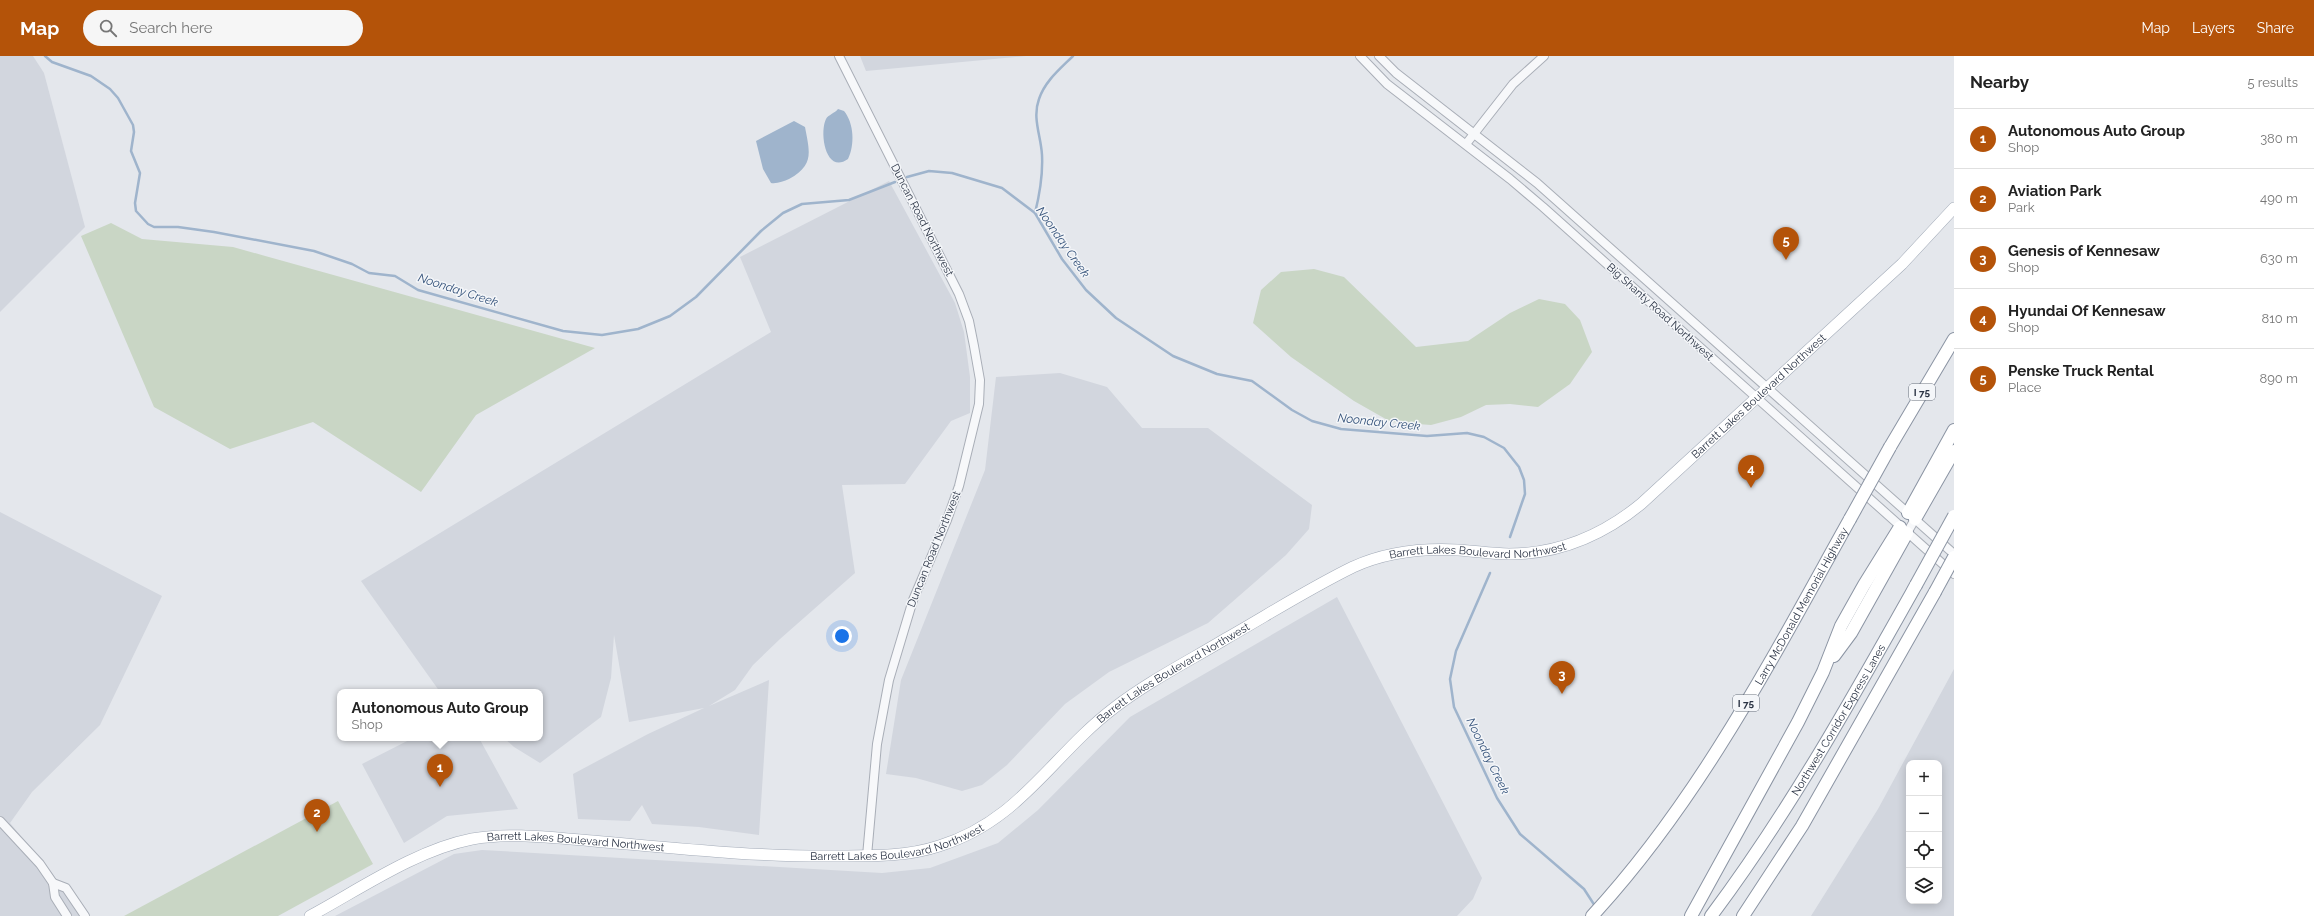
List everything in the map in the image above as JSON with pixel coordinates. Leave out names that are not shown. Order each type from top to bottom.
[{"type":"highway","name":"Larry McDonald Memorial Highway","points":[[1592,916],[1656,840],[1724,741],[1890,447],[1954,339]]},
{"type":"highway","points":[[1912,516],[1954,430]]},
{"type":"highway","points":[[1912,516],[1954,451]]},
{"type":"highway","name":"Northwest Corridor Express Lanes","points":[[1711,916],[1750,864],[1807,776],[1954,516]]},
{"type":"highway","points":[[1691,916],[1823,672],[1851,633],[1904,530]]},
{"type":"highway","points":[[1743,916],[1806,819],[1954,557]]},
{"type":"main road","name":"Barrett Lakes Boulevard Northwest","points":[[310,916],[422,856],[453,844],[490,836],[537,836],[784,856],[868,856],[904,854],[938,847],[982,828],[1013,806],[1088,730],[1130,696],[1335,576],[1358,565],[1395,553],[1418,550],[1457,550],[1508,554],[1536,552],[1572,544],[1601,532],[1641,504],[1902,264],[1954,208]]},
{"type":"street","name":"Duncan Road Northwest","points":[[839,56],[959,294],[969,321],[980,380],[979,404],[959,486],[947,520],[913,600],[889,680],[877,744],[868,856]]},
{"type":"street","name":"Big Shanty Road Northwest","points":[[1360,56],[1387,84],[1510,179],[1954,574]]},
{"type":"street","name":"Big Shanty Road Northwest","points":[[1379,56],[1396,73],[1520,168],[1954,554]]},
{"type":"street","points":[[1466,144],[1513,84],[1544,56]]},
{"type":"street","points":[[1904,530],[1912,516]]},
{"type":"street","points":[[0,821],[40,864],[53,883],[55,897],[67,916]]},
{"type":"street","points":[[53,883],[66,888],[85,916]]},
{"type":"shaded area","points":[[0,56],[33,56],[44,73],[85,227],[0,312]]},
{"type":"shaded area","points":[[860,56],[1026,56],[866,71]]},
{"type":"shaded area","points":[[889,181],[955,303],[964,332],[970,377],[970,413],[951,421],[905,484],[842,485],[855,573],[780,639],[753,665],[735,690],[709,706],[769,680],[759,835],[699,827],[652,824],[642,805],[630,821],[578,819],[573,774],[648,734],[704,708],[629,722],[614,635],[611,678],[601,717],[540,763],[514,747],[507,741],[543,741],[543,689],[438,689],[361,581],[771,332],[740,257]]},
{"type":"shaded area","points":[[1060,373],[1107,387],[1142,428],[1208,428],[1312,505],[1309,529],[1286,555],[1208,623],[1109,672],[1065,704],[1007,765],[982,785],[962,791],[916,778],[886,774],[901,680],[985,470],[996,377]]},
{"type":"shaded area","points":[[0,512],[162,596],[100,725],[32,792],[10,823],[52,873],[81,916],[0,916]]},
{"type":"shaded area","points":[[1337,597],[1482,878],[1473,899],[1457,916],[335,916],[454,854],[482,850],[882,873],[930,868],[998,843],[1038,810],[1130,717]]},
{"type":"shaded area","points":[[1954,669],[1954,916],[1811,916],[1878,809]]},
{"type":"shaded area","points":[[407,741],[481,741],[518,809],[447,816],[404,843],[362,764]]},
{"type":"green space","points":[[111,223],[142,239],[233,247],[595,348],[476,415],[421,492],[313,422],[230,449],[154,407],[81,236]]},
{"type":"green space","points":[[1314,269],[1344,277],[1416,347],[1468,341],[1510,313],[1539,299],[1565,304],[1580,320],[1592,352],[1570,384],[1538,407],[1510,404],[1486,405],[1461,417],[1431,425],[1391,422],[1354,401],[1291,357],[1253,323],[1261,290],[1281,272]]},
{"type":"green space","points":[[338,801],[373,864],[278,916],[124,916]]},
{"type":"water","points":[[838,109],[844,111],[852,128],[852,147],[848,159],[840,162],[834,161],[830,157],[826,150],[823,133],[826,119]]},
{"type":"water","points":[[794,121],[805,127],[809,151],[808,158],[803,169],[797,174],[778,183],[771,183],[763,169],[756,141]]},
{"type":"waterway","name":"Noonday Creek","points":[[45,56],[52,62],[91,76],[110,89],[118,98],[133,125],[134,132],[131,151],[140,173],[135,203],[136,211],[148,224],[154,227],[178,227],[214,232],[314,251],[352,264],[369,273],[395,276],[418,290],[563,331],[602,335],[638,329],[670,316],[696,297],[761,231],[783,213],[802,204],[849,200],[895,182]]},
{"type":"waterway","points":[[1035,213],[1041,184],[1042,170],[1041,148],[1036,113],[1037,106],[1039,99],[1049,81],[1073,56]]},
{"type":"waterway","name":"Noonday Creek","points":[[907,177],[929,171],[952,173],[1002,188],[1035,213],[1062,259],[1086,290],[1116,318],[1173,356],[1217,374],[1252,381],[1292,410],[1312,421],[1341,429],[1427,436],[1467,433],[1484,437],[1504,448],[1519,467],[1524,480],[1525,494],[1510,537]]},
{"type":"waterway","name":"Noonday Creek","points":[[1490,573],[1456,651],[1450,679],[1454,707],[1497,798],[1520,834],[1584,889],[1595,906]]},
{"type":"place","name":"Penske Truck Rental","points":[[1786,260]]},
{"type":"place","name":"Hyundai Of Kennesaw","points":[[1751,488]]},
{"type":"place","name":"Genesis of Kennesaw","points":[[1562,694]]},
{"type":"place","name":"Autonomous Auto Group","points":[[440,787]]},
{"type":"place","name":"Aviation Park","points":[[317,832]]}]
